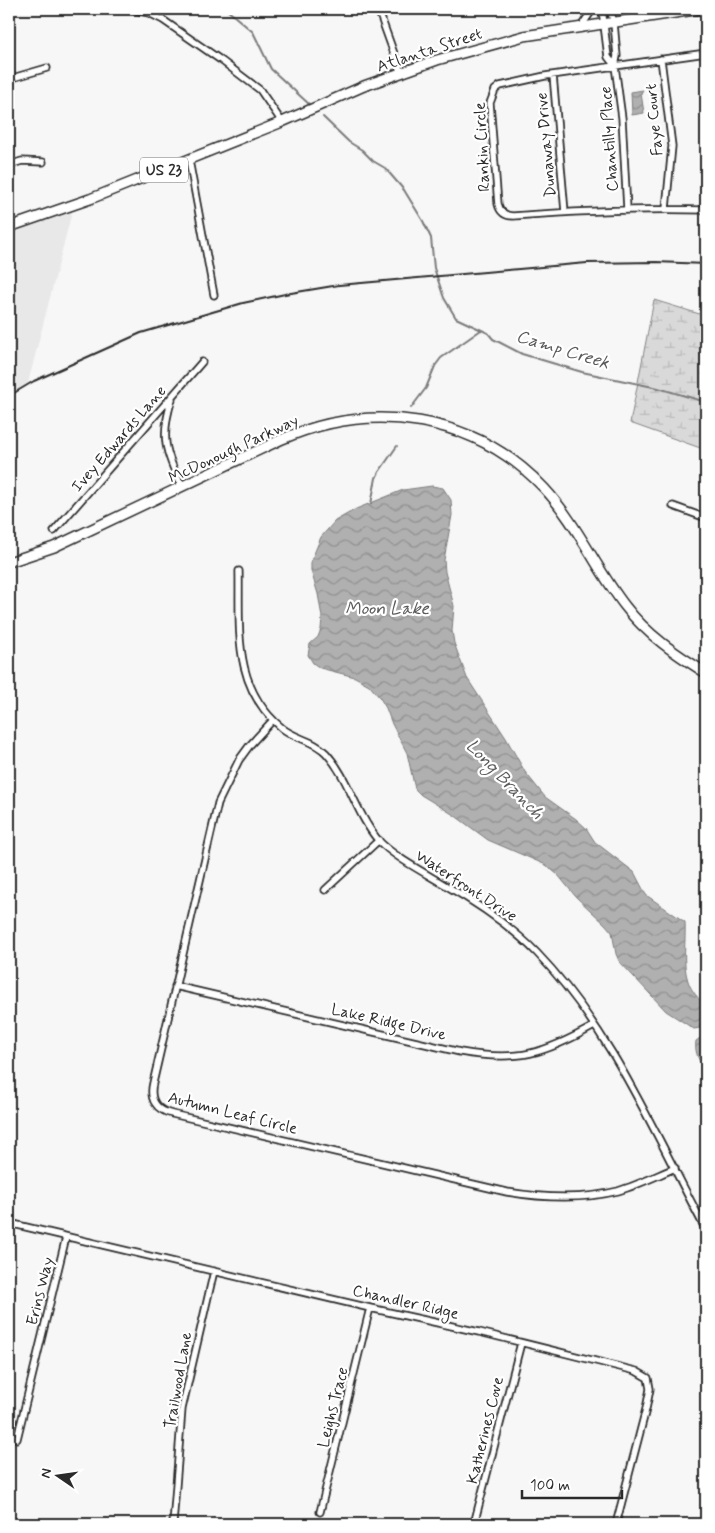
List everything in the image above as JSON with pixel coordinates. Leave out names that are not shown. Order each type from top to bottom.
[{"type":"street","points":[[131,9],[148,13],[163,20],[222,61],[260,90],[282,122]]},
{"type":"street","points":[[378,9],[402,72]]},
{"type":"street","points":[[580,28],[592,9]]},
{"type":"street","name":"Chantilly Place","points":[[602,9],[608,57],[615,66]]},
{"type":"street","name":"Chantilly Place","points":[[610,9],[614,23],[617,56],[615,66],[622,118],[627,209]]},
{"type":"street","name":"Atlanta Street","points":[[282,122],[364,86],[457,53],[524,36],[701,9]]},
{"type":"street","name":"Rankin Circle","points":[[706,52],[553,75],[500,86],[493,93],[490,103],[498,200],[501,211],[509,216],[627,209],[706,210]]},
{"type":"street","name":"Faye Court","points":[[661,60],[672,146],[666,209]]},
{"type":"street","points":[[9,79],[47,68]]},
{"type":"street","name":"Dunaway Drive","points":[[553,75],[565,212]]},
{"type":"street","name":"US 23","points":[[9,227],[90,199],[282,122]]},
{"type":"street","points":[[189,160],[214,295]]},
{"type":"street","points":[[9,165],[22,161],[43,162]]},
{"type":"street","name":"Ivey Edwards Lane","points":[[54,531],[202,362]]},
{"type":"street","points":[[173,395],[166,420],[165,438],[168,459],[182,487]]},
{"type":"street","name":"McDonough Parkway","points":[[9,562],[54,548],[293,435],[332,422],[371,418],[401,418],[432,424],[460,433],[502,453],[544,488],[562,510],[615,593],[631,614],[665,646],[706,673]]},
{"type":"street","points":[[673,506],[706,518]]},
{"type":"street","name":"Waterfront Drive","points":[[238,571],[242,657],[248,682],[259,705],[284,730],[324,750],[334,762],[359,810],[378,840],[408,863],[472,900],[537,952],[559,978],[594,1026],[633,1087],[706,1230]]},
{"type":"street","name":"Autumn Leaf Circle","points":[[273,720],[239,760],[218,803],[151,1090],[154,1102],[168,1113],[507,1192],[532,1196],[570,1197],[616,1191],[675,1168]]},
{"type":"street","points":[[326,890],[378,840]]},
{"type":"street","name":"Lake Ridge Drive","points":[[175,986],[460,1052],[490,1056],[508,1057],[536,1052],[568,1040],[594,1026]]},
{"type":"street","name":"Chandler Ridge","points":[[9,1223],[636,1370],[648,1378],[650,1389],[616,1524]]},
{"type":"street","name":"Erins Way","points":[[17,1439],[66,1237]]},
{"type":"street","name":"Trailwood Lane","points":[[173,1524],[182,1410],[214,1271]]},
{"type":"street","name":"Leighs Trace","points":[[320,1512],[370,1308]]},
{"type":"street","name":"Katherines Cove","points":[[474,1524],[521,1342]]},
{"type":"shaded area","points":[[73,208],[28,383],[9,395],[9,228]]},
{"type":"green space","points":[[654,300],[706,316],[706,450],[630,423]]},
{"type":"water","points":[[643,90],[641,93],[644,113],[632,115],[631,92]]},
{"type":"water","name":"Moon Lake","points":[[432,486],[443,488],[451,500],[452,515],[444,560],[445,572],[454,606],[452,631],[454,643],[467,678],[506,738],[525,772],[545,797],[576,819],[586,828],[595,842],[634,872],[646,895],[685,922],[686,974],[691,988],[706,1006],[706,1027],[694,1029],[666,1011],[619,961],[612,932],[576,897],[558,875],[546,865],[488,840],[454,815],[421,795],[415,789],[407,753],[380,698],[369,685],[355,677],[320,668],[313,663],[308,655],[310,644],[318,637],[321,629],[322,617],[311,571],[311,561],[321,537],[335,521],[356,509],[403,490]]},
{"type":"water","points":[[706,1034],[706,1072],[698,1057],[696,1041]]},
{"type":"waterway","name":"Camp Creek","points":[[226,9],[253,32],[271,69],[310,105]]},
{"type":"waterway","name":"Camp Creek","points":[[323,117],[349,142],[385,168],[404,190],[431,238],[434,268],[444,298],[456,318],[488,333],[493,339],[522,354],[582,372],[658,388],[706,402]]},
{"type":"waterway","name":"Long Branch","points":[[411,408],[426,388],[435,366],[441,358],[481,330]]},
{"type":"waterway","name":"Long Branch","points":[[371,504],[376,478],[397,446]]},
{"type":"waterway","name":"Long Branch","points":[[700,1026],[706,1036]]},
{"type":"railway","points":[[9,396],[34,381],[141,333],[243,303],[285,294],[339,285],[587,263],[656,262],[706,264]]}]
